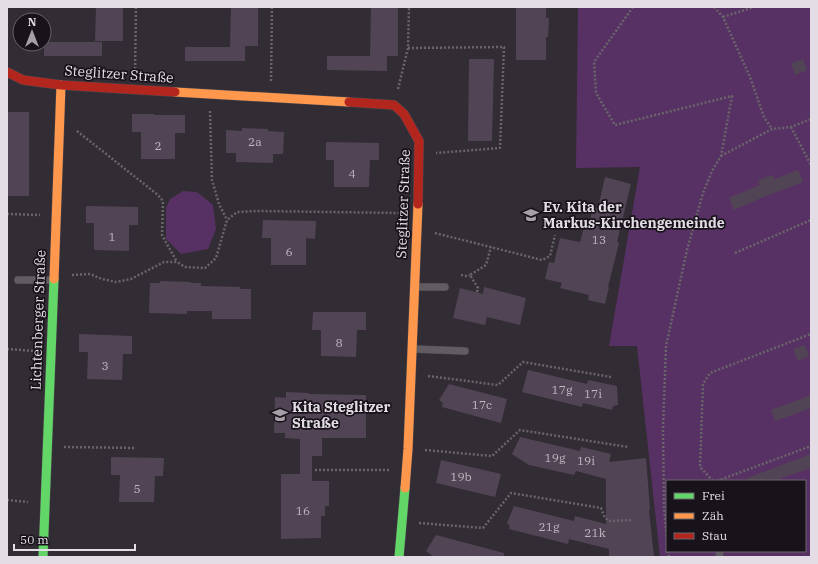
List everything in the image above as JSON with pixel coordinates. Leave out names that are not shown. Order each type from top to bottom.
[{"type":"street","name":"Steglitzer Straße","points":[[7,72],[23,80],[61,85],[394,105],[404,114],[419,141],[419,154],[412,374],[407,471],[399,557]]},
{"type":"street","name":"Lichtenberger Straße","points":[[43,557],[61,85]]},
{"type":"lane","points":[[18,280],[54,280]]},
{"type":"lane","points":[[415,287],[445,287]]},
{"type":"lane","points":[[412,349],[465,351]]},
{"type":"path","points":[[135,89],[136,7]]},
{"type":"path","points":[[271,98],[272,7]]},
{"type":"path","points":[[394,105],[408,48],[409,7]]},
{"type":"path","points":[[633,7],[594,62],[596,93],[615,125],[732,96],[721,156],[712,171],[703,193],[687,250],[666,346],[663,428],[664,508],[666,529]]},
{"type":"path","points":[[714,7],[723,17],[750,77],[764,117],[772,129]]},
{"type":"path","points":[[723,17],[754,7]]},
{"type":"path","points":[[408,48],[504,47],[500,148],[419,154]]},
{"type":"path","points":[[210,94],[212,180],[219,204],[227,220]]},
{"type":"path","points":[[60,118],[158,195],[163,201],[162,234],[177,262],[185,267],[205,268],[216,258],[227,220],[237,212],[417,213]]},
{"type":"path","points":[[721,156],[772,129],[791,128],[811,119]]},
{"type":"path","points":[[791,128],[811,165]]},
{"type":"path","points":[[7,214],[56,215]]},
{"type":"path","points":[[735,253],[811,220]]},
{"type":"path","points":[[417,228],[542,260],[550,256],[555,234]]},
{"type":"path","points":[[461,275],[470,275],[486,265],[491,247]]},
{"type":"path","points":[[54,280],[72,275],[90,274],[102,279],[116,282],[131,279],[164,262],[177,262]]},
{"type":"path","points":[[470,275],[478,288],[477,292]]},
{"type":"path","points":[[712,480],[700,467],[703,384],[710,373],[811,334]]},
{"type":"path","points":[[7,349],[51,353]]},
{"type":"path","points":[[412,374],[498,385],[523,362],[611,377]]},
{"type":"path","points":[[408,449],[492,456],[520,430],[628,447]]},
{"type":"path","points":[[48,446],[135,448]]},
{"type":"path","points":[[720,480],[811,446]]},
{"type":"path","points":[[316,470],[407,471]]},
{"type":"path","points":[[402,521],[484,528],[511,493],[601,508],[605,518],[610,521],[632,520]]},
{"type":"shaded area","points":[[578,7],[811,7],[811,557],[660,557],[637,346],[609,346],[640,167],[576,168]]},
{"type":"shaded area","points":[[183,191],[197,192],[213,205],[216,229],[208,249],[181,254],[166,239],[166,208],[170,199]]},
{"type":"building","points":[[96,7],[123,7],[123,41],[95,41]]},
{"type":"building","points":[[231,7],[258,7],[258,46],[245,46],[245,61],[185,61],[185,47],[230,47]]},
{"type":"building","points":[[371,7],[398,7],[398,56],[387,56],[387,71],[327,70],[327,56],[370,56]]},
{"type":"building","points":[[516,7],[546,7],[546,18],[549,18],[548,37],[546,37],[546,60],[516,60]]},
{"type":"building","points":[[52,42],[102,42],[102,56],[44,56],[44,52],[52,52]]},
{"type":"building","points":[[469,59],[494,59],[492,141],[468,141]]},
{"type":"building","points":[[803,59],[807,70],[795,75],[791,63]]},
{"type":"building","points":[[7,112],[29,112],[29,196],[7,196]]},
{"type":"building","points":[[132,114],[185,115],[185,133],[175,133],[175,159],[141,159],[141,132],[132,132]]},
{"type":"building","points":[[242,128],[268,129],[268,131],[284,132],[283,154],[273,154],[273,163],[236,162],[236,153],[226,153],[226,130],[242,131]]},
{"type":"building","points":[[326,142],[379,143],[379,160],[370,160],[369,187],[334,187],[334,160],[326,160]]},
{"type":"building","points":[[798,170],[803,182],[734,210],[729,198],[760,185],[758,180],[773,175],[775,179]]},
{"type":"building","points":[[605,177],[631,184],[617,242],[619,243],[605,304],[588,300],[589,295],[560,288],[562,283],[545,279],[549,262],[554,263],[560,238],[580,242],[585,224],[589,225],[593,207],[598,208]]},
{"type":"building","points":[[86,206],[138,207],[138,225],[129,225],[129,251],[94,250],[94,223],[86,223]]},
{"type":"building","points":[[263,220],[316,221],[315,239],[306,238],[306,265],[271,265],[271,238],[262,238]]},
{"type":"building","points":[[160,281],[191,282],[201,283],[201,286],[240,287],[240,289],[251,289],[251,319],[212,319],[212,311],[187,311],[187,314],[149,313],[150,283],[160,283]]},
{"type":"building","points":[[484,287],[526,298],[520,325],[487,317],[485,325],[453,318],[460,288],[483,294]]},
{"type":"building","points":[[313,312],[366,312],[366,330],[357,330],[356,357],[321,356],[321,330],[312,330]]},
{"type":"building","points":[[79,334],[132,336],[132,354],[123,354],[122,380],[87,379],[88,352],[79,352]]},
{"type":"building","points":[[805,345],[809,356],[798,361],[793,349]]},
{"type":"building","points":[[528,370],[587,384],[588,380],[617,386],[618,405],[613,406],[612,410],[583,403],[582,407],[522,392]]},
{"type":"building","points":[[449,384],[507,399],[501,423],[442,407],[443,403],[439,400]]},
{"type":"building","points":[[286,392],[366,395],[366,438],[322,438],[322,456],[312,456],[312,481],[329,481],[329,506],[325,506],[325,516],[321,516],[321,538],[281,539],[281,474],[300,474],[300,439],[285,438],[285,433],[274,433],[275,397],[286,398]]},
{"type":"building","points":[[811,395],[811,408],[775,421],[771,410]]},
{"type":"building","points":[[520,437],[580,451],[581,447],[611,454],[609,462],[646,458],[654,557],[609,557],[609,549],[569,539],[568,544],[509,529],[510,526],[507,523],[514,506],[574,521],[575,516],[606,524],[606,479],[576,471],[574,475],[529,465],[512,454]]},
{"type":"building","points":[[811,454],[811,468],[781,478],[782,480],[748,480],[747,478]]},
{"type":"building","points":[[111,457],[164,458],[163,476],[155,476],[154,502],[119,502],[120,475],[111,475]]},
{"type":"building","points":[[441,460],[501,474],[495,497],[436,483]]},
{"type":"building","points":[[436,535],[504,553],[504,557],[434,557],[426,551]]},
{"type":"traffic: fast","points":[[43,557],[54,279]]},
{"type":"traffic: fast","points":[[399,557],[405,488]]},
{"type":"traffic: slow","points":[[54,279],[61,85]]},
{"type":"traffic: slow","points":[[175,92],[349,102]]},
{"type":"traffic: slow","points":[[405,488],[408,449],[418,204]]},
{"type":"traffic: jam","points":[[7,72],[23,80],[61,85],[175,92]]},
{"type":"traffic: jam","points":[[349,102],[394,105],[404,114],[419,141],[418,204]]},
{"type":"place","name":"Ev. Kita der Markus-Kirchengemeinde","points":[[531,215]]},
{"type":"place","name":"Kita Steglitzer Straße","points":[[280,415]]}]
